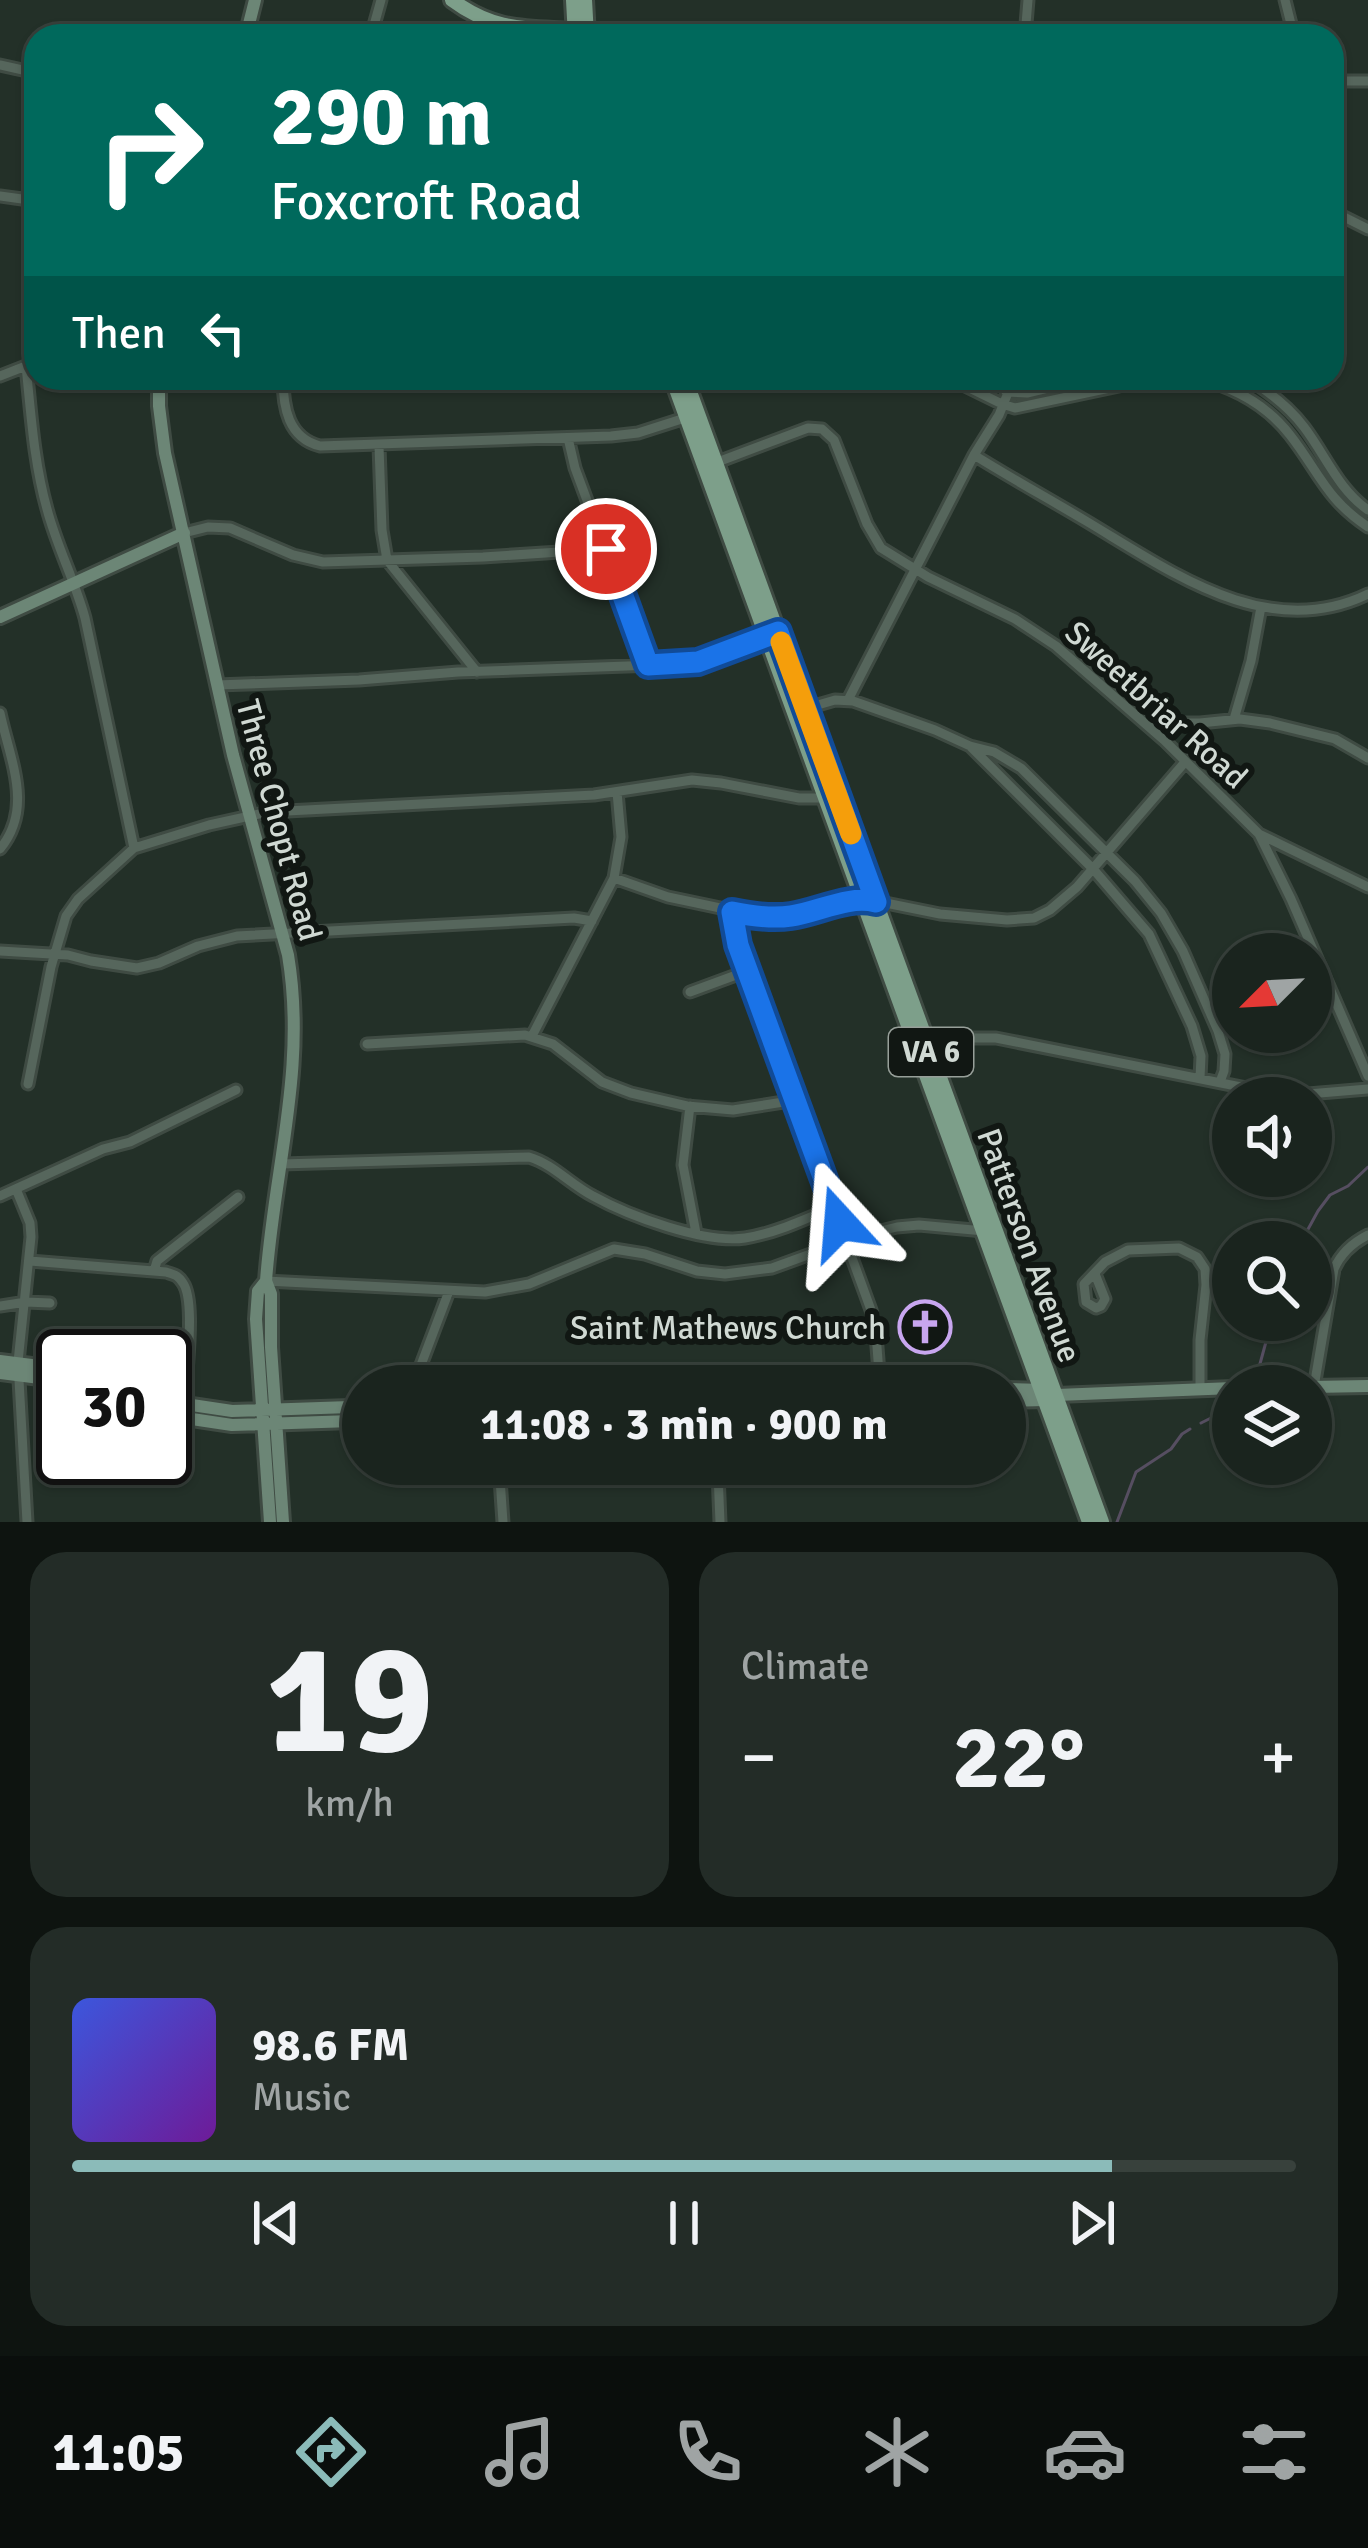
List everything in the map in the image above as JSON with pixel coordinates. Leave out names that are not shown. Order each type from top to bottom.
[{"type":"main road","points":[[452,0],[497,24]]},
{"type":"main road","name":"Three Chopt Road","points":[[159,390],[160,426],[218,685],[293,981],[296,1032],[266,1280],[258,1292],[256,1319],[284,1522]]},
{"type":"main road","name":"Patterson Avenue","points":[[678,390],[692,416],[1096,1521]]},
{"type":"main road","name":"Patterson Avenue","points":[[687,390],[692,416]]},
{"type":"main road","points":[[0,617],[184,533]]},
{"type":"main road","points":[[0,1361],[36,1374]]},
{"type":"main road","points":[[0,1373],[36,1368]]},
{"type":"main road","points":[[1332,1387],[1368,1386]]},
{"type":"main road","points":[[1026,1398],[1212,1388]]},
{"type":"main road","points":[[1026,1392],[1047,1394]]},
{"type":"main road","points":[[192,1406],[269,1417],[342,1421]]},
{"type":"main road","points":[[192,1420],[215,1424],[269,1417]]},
{"type":"main road","name":"Three Chopt Road","points":[[269,1417],[270,1522]]},
{"type":"street","points":[[32,390],[34,441],[45,501],[75,582],[134,848]]},
{"type":"street","points":[[283,390],[289,421],[304,441],[320,446],[638,434],[692,416]]},
{"type":"street","points":[[973,390],[1015,408],[1104,390]]},
{"type":"street","points":[[848,700],[999,415],[1006,392],[1040,390]]},
{"type":"street","points":[[1235,390],[1266,410],[1291,436],[1329,494],[1368,526]]},
{"type":"street","points":[[1262,390],[1291,412],[1343,488],[1368,510]]},
{"type":"street","name":"Sweetbriar Road","points":[[710,465],[808,428],[822,430],[834,440],[881,548],[1035,631],[1145,723],[1259,834],[1368,1076]]},
{"type":"street","points":[[568,438],[648,665]]},
{"type":"street","points":[[379,446],[387,560],[477,672]]},
{"type":"street","points":[[974,455],[1212,593],[1283,610],[1325,609],[1368,595]]},
{"type":"street","points":[[184,533],[230,528],[323,562],[606,549]]},
{"type":"street","points":[[1234,719],[1261,607]]},
{"type":"street","points":[[218,685],[698,662],[772,634]]},
{"type":"street","points":[[800,710],[848,700],[1012,761],[1107,853],[1161,914],[1184,951],[1219,1031],[1225,1054],[1222,1077]]},
{"type":"street","points":[[0,713],[19,805],[13,832],[0,849]]},
{"type":"street","points":[[1145,723],[1234,719],[1270,723],[1319,734],[1368,758]]},
{"type":"street","points":[[970,746],[1141,922],[1159,951],[1198,1043],[1200,1078]]},
{"type":"street","points":[[614,878],[668,897],[763,917],[793,916],[869,900],[961,916],[1034,918],[1050,910],[1094,870],[1185,761]]},
{"type":"street","points":[[28,1084],[66,916],[134,848],[249,814],[617,793],[673,782],[708,781],[799,798],[831,797]]},
{"type":"street","points":[[532,1036],[614,878],[621,838],[617,793]]},
{"type":"street","points":[[1259,834],[1368,887]]},
{"type":"street","points":[[732,912],[747,971],[875,1325],[878,1365]]},
{"type":"street","points":[[0,951],[55,953],[137,968],[217,940],[283,933],[574,918],[592,921]]},
{"type":"street","points":[[690,992],[747,971]]},
{"type":"street","points":[[367,1044],[532,1036],[553,1044],[616,1088],[690,1106],[750,1109],[796,1100]]},
{"type":"street","points":[[924,1052],[962,1038],[996,1038],[1212,1080]]},
{"type":"street","points":[[1332,1092],[1368,1089]]},
{"type":"street","points":[[0,1196],[103,1149],[130,1142],[236,1090]]},
{"type":"street","points":[[690,1106],[683,1165],[696,1233]]},
{"type":"street","points":[[281,1164],[535,1158],[594,1197],[644,1218],[722,1239],[750,1237],[835,1208]]},
{"type":"street","points":[[16,1189],[30,1223],[18,1368],[27,1522]]},
{"type":"street","points":[[154,1271],[158,1261],[238,1197]]},
{"type":"street","points":[[266,1280],[448,1292],[514,1288],[614,1249],[725,1274],[761,1271],[881,1230],[919,1226],[989,1231]]},
{"type":"street","points":[[1317,1365],[1334,1270],[1350,1246],[1368,1235]]},
{"type":"street","points":[[1095,1274],[1119,1252],[1138,1248],[1179,1248],[1197,1257],[1206,1285],[1200,1388]]},
{"type":"street","points":[[30,1261],[176,1276],[186,1287],[188,1329]]},
{"type":"street","points":[[421,1365],[448,1292]]},
{"type":"street","points":[[0,1306],[50,1303]]},
{"type":"street","points":[[501,1485],[503,1522]]},
{"type":"street","points":[[718,1485],[720,1522]]},
{"type":"waterway","points":[[1313,1221],[1330,1195],[1368,1167]]},
{"type":"waterway","points":[[1260,1365],[1266,1341]]},
{"type":"waterway","points":[[1201,1423],[1212,1418]]},
{"type":"waterway","points":[[1117,1522],[1136,1472],[1171,1449],[1190,1429]]},
{"type":"slow traffic","points":[[781,642],[851,834]]},
{"type":"place","name":"Saint Mathews Church","points":[[925,1327]]},
{"type":"route","points":[[606,549],[648,665],[698,662],[778,632],[876,902],[861,898],[783,917],[732,912],[738,945],[840,1223]]}]
